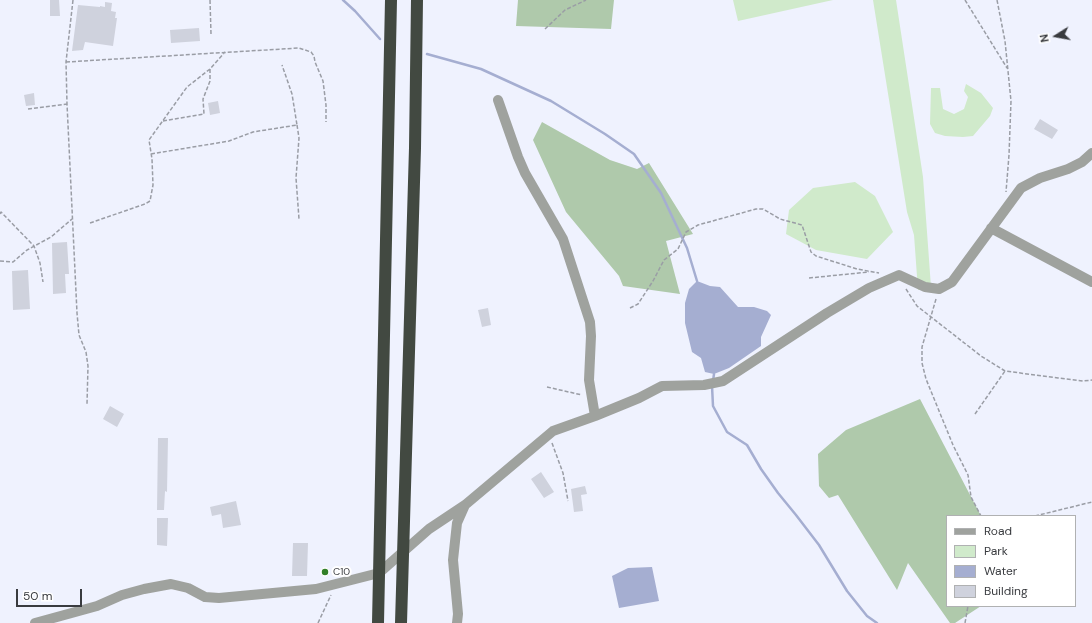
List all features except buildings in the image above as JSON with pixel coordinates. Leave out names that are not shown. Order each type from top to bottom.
[{"type":"highway","points":[[386,0],[389,144]]},
{"type":"highway","points":[[378,623],[391,0]]},
{"type":"highway","points":[[401,623],[415,148],[417,0]]},
{"type":"highway","points":[[415,148],[424,0]]},
{"type":"street","points":[[498,100],[525,173],[563,238],[590,322],[591,336],[589,380],[595,416]]},
{"type":"street","points":[[35,623],[97,606],[122,595],[171,584],[188,588],[205,597],[218,598],[253,594],[299,592],[379,573],[429,529],[465,505],[553,431],[639,398],[662,386],[704,385],[724,381],[827,313],[869,288],[899,275],[925,287],[939,289],[952,282],[1017,192],[1040,178],[1068,169],[1082,162],[1092,153]]},
{"type":"street","points":[[991,228],[1092,282]]},
{"type":"street","points":[[457,623],[458,614],[453,560],[457,523],[465,505]]},
{"type":"path","points":[[73,0],[66,62],[67,104],[77,313],[79,334],[86,352],[88,366],[87,404]]},
{"type":"path","points":[[210,0],[211,34]]},
{"type":"path","points":[[545,29],[565,10],[586,0]]},
{"type":"path","points":[[965,0],[1008,69]]},
{"type":"path","points":[[998,0],[1005,41],[1011,101],[1009,155],[1004,210]]},
{"type":"path","points":[[66,62],[262,51],[271,48],[295,47],[311,52],[314,56],[322,81],[326,105],[326,122]]},
{"type":"path","points":[[90,223],[150,201],[153,185],[149,140],[187,87],[210,69],[225,52]]},
{"type":"path","points":[[282,65],[292,94],[299,138],[296,178],[299,219]]},
{"type":"path","points":[[163,121],[204,114],[203,99],[210,81],[210,69]]},
{"type":"path","points":[[28,110],[67,104]]},
{"type":"path","points":[[151,154],[229,141],[253,132],[297,125]]},
{"type":"path","points":[[630,308],[638,304],[653,282],[664,260],[678,249],[686,232],[698,225],[756,209],[762,209],[780,219],[802,225],[811,252],[816,256],[857,269],[899,275],[914,303],[980,356],[1005,371],[1083,381],[1092,380]]},
{"type":"path","points":[[1,213],[34,246],[40,263],[43,282]]},
{"type":"path","points":[[0,261],[13,262],[27,250],[51,236],[72,219]]},
{"type":"path","points":[[809,278],[853,275],[871,272]]},
{"type":"path","points":[[939,289],[922,347],[922,363],[926,379],[953,445],[968,475],[971,497],[980,515]]},
{"type":"path","points":[[975,414],[1005,371]]},
{"type":"path","points":[[549,434],[563,473],[568,501]]},
{"type":"path","points":[[1039,515],[1092,502]]},
{"type":"path","points":[[318,623],[336,584]]},
{"type":"path","points":[[965,623],[968,607]]},
{"type":"green space","points":[[518,0],[614,0],[611,29],[516,26]]},
{"type":"green space","points":[[733,0],[833,0],[738,21]]},
{"type":"green space","points":[[873,0],[896,0],[923,177],[931,287],[918,290],[914,235],[907,212]]},
{"type":"green space","points":[[966,84],[981,93],[993,108],[990,116],[973,136],[945,136],[935,133],[930,124],[931,88],[940,88],[943,109],[954,114],[964,109],[968,97],[964,91]]},
{"type":"green space","points":[[542,122],[610,160],[637,169],[649,163],[693,234],[666,241],[680,294],[623,286],[619,276],[566,212],[533,140]]},
{"type":"green space","points":[[855,182],[875,196],[893,232],[867,259],[816,250],[786,234],[789,210],[813,188]]},
{"type":"green space","points":[[920,399],[980,515],[946,515],[946,607],[979,607],[955,623],[950,623],[908,563],[897,590],[838,495],[829,498],[819,486],[818,454],[846,430]]},
{"type":"water","points":[[697,281],[710,286],[720,287],[738,307],[754,307],[767,311],[771,315],[761,337],[761,346],[729,368],[714,374],[705,372],[701,358],[692,352],[685,323],[685,303],[689,289]]},
{"type":"water","points":[[652,567],[659,601],[619,608],[612,576],[628,568]]},
{"type":"waterway","points":[[343,0],[380,39]]},
{"type":"waterway","points":[[427,54],[481,69],[551,101],[605,134],[634,154],[661,193],[687,248],[697,281]]},
{"type":"waterway","points":[[713,381],[714,374]]},
{"type":"waterway","points":[[712,386],[713,406],[727,432],[747,445],[761,469],[778,493],[819,545],[847,591],[867,616],[877,623]]},
{"type":"place","name":"C10","points":[[325,572]]}]
